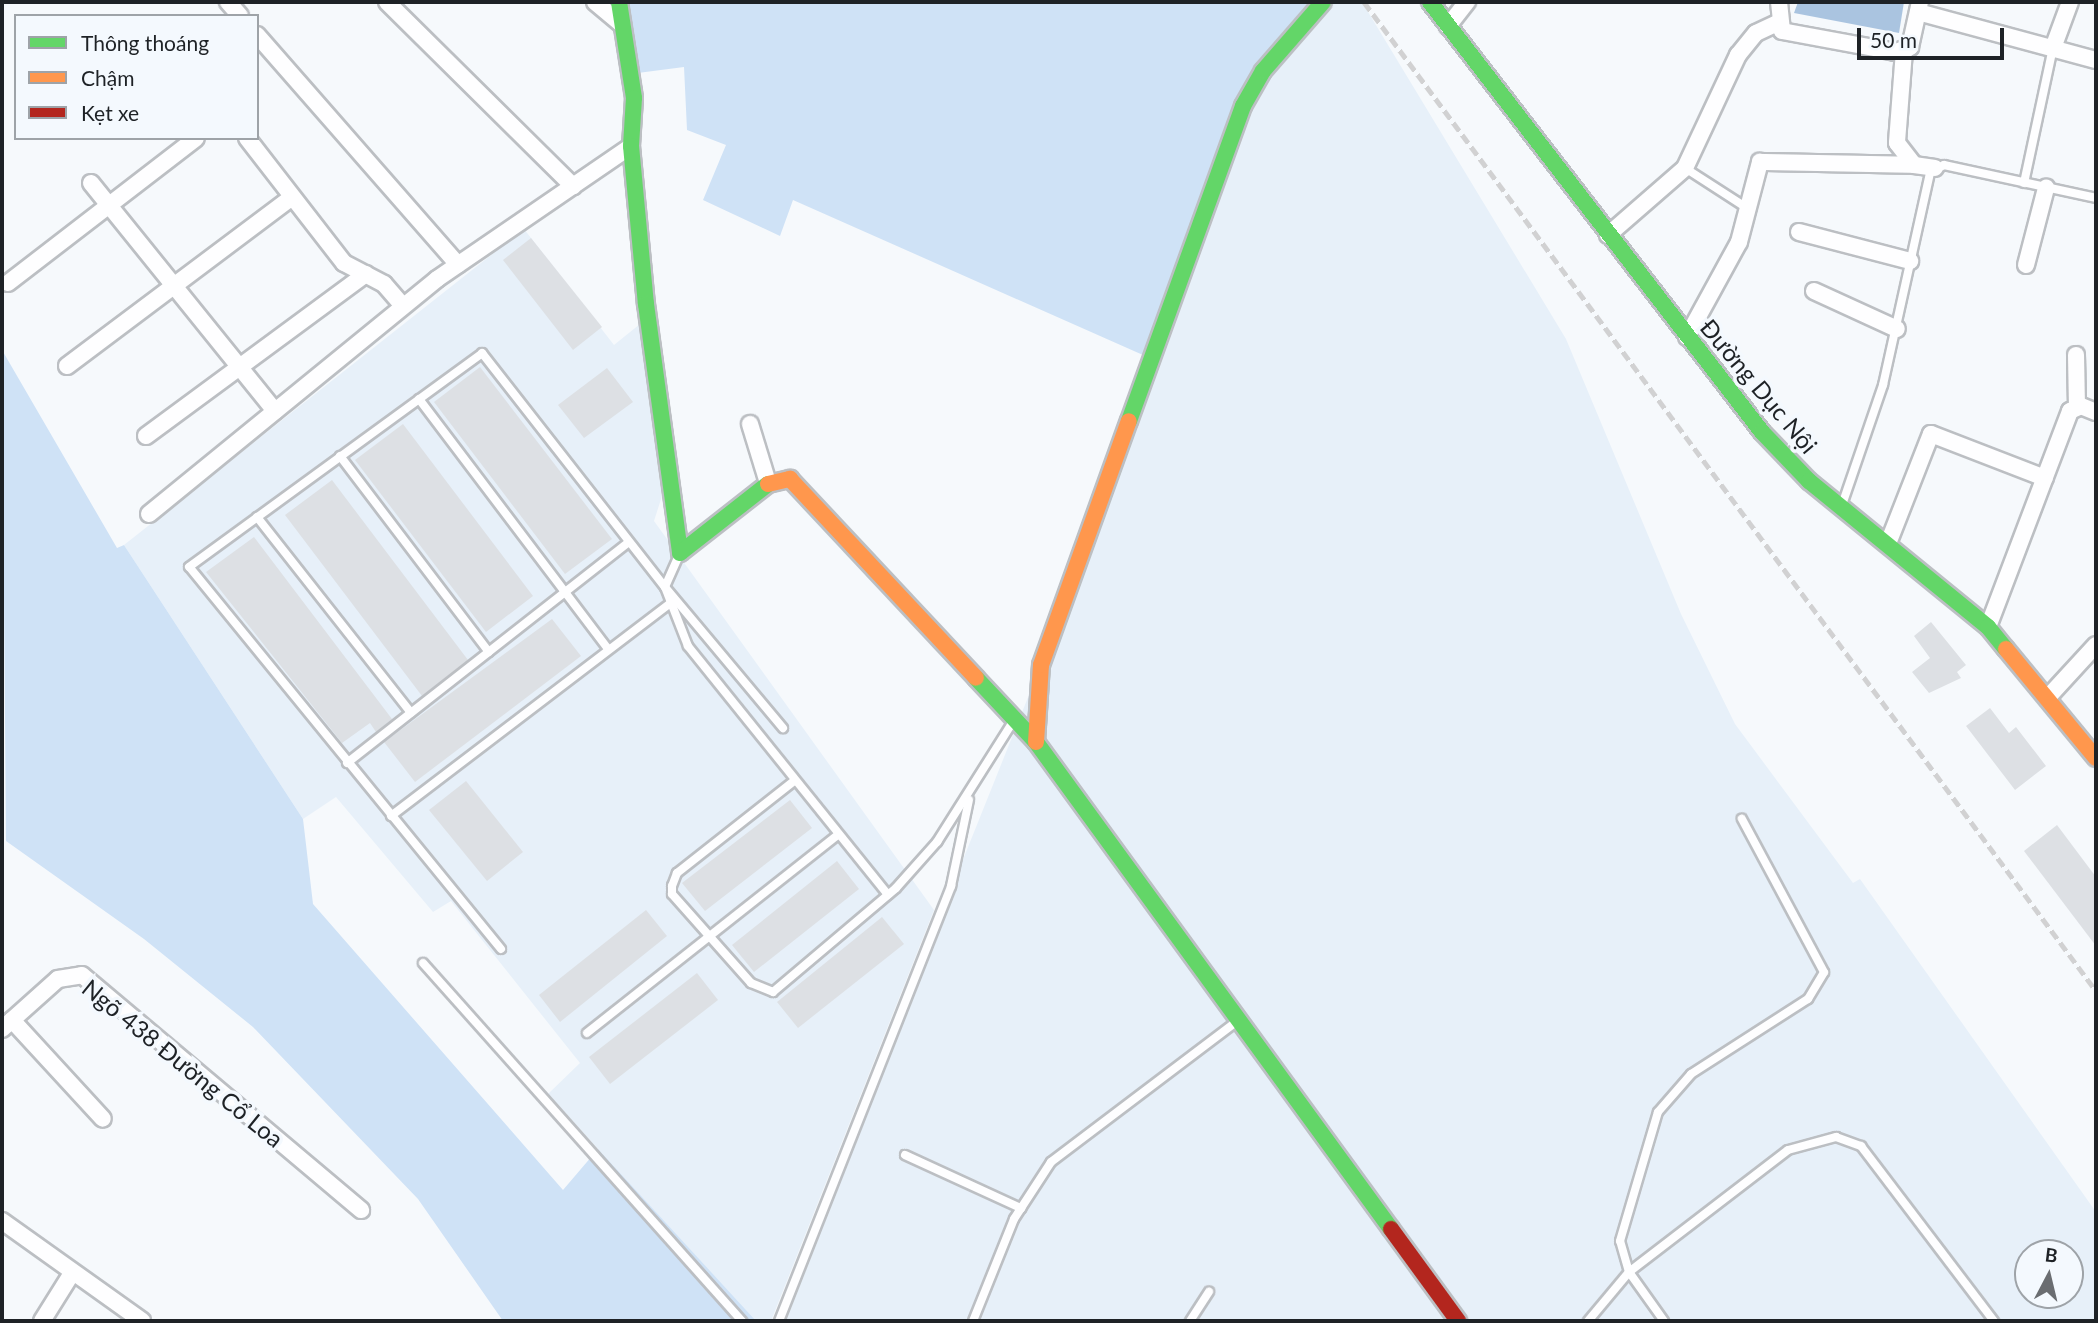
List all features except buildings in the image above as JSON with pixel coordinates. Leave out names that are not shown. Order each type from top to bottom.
[{"type":"street","points":[[387,2],[573,186]]},
{"type":"street","points":[[595,2],[621,24]]},
{"type":"street","points":[[620,2],[621,24],[634,98],[631,146],[680,553]]},
{"type":"street","points":[[1035,742],[1041,665],[1243,106],[1263,71],[1323,2]]},
{"type":"street","name":"Đường Dục Nội","points":[[1430,2],[1762,432],[1841,508],[1889,541],[1988,627],[2050,695],[2096,758]]},
{"type":"street","points":[[1448,26],[1467,2]]},
{"type":"street","points":[[1777,23],[1779,2]]},
{"type":"street","points":[[2053,48],[2070,2]]},
{"type":"street","points":[[1914,165],[1897,143],[1904,51],[1913,40],[1919,7],[2096,60]]},
{"type":"street","points":[[1777,23],[1790,33],[1904,51]]},
{"type":"street","points":[[1608,235],[1685,168],[1738,55],[1756,33],[1777,23]]},
{"type":"street","points":[[259,37],[458,265]]},
{"type":"street","points":[[8,283],[193,140]]},
{"type":"street","points":[[249,140],[344,263],[366,274],[403,306]]},
{"type":"street","points":[[149,514],[403,306],[631,146]]},
{"type":"street","points":[[1687,337],[1720,285],[1760,162],[1914,165],[1935,168]]},
{"type":"street","points":[[91,183],[275,411]]},
{"type":"street","points":[[2026,265],[2046,188]]},
{"type":"street","points":[[67,366],[292,197]]},
{"type":"street","points":[[1799,232],[1910,261]]},
{"type":"street","points":[[146,436],[366,274]]},
{"type":"street","points":[[1814,291],[1898,329]]},
{"type":"street","points":[[1988,627],[2045,478],[2077,407],[2077,355]]},
{"type":"street","points":[[2077,407],[2096,412]]},
{"type":"street","points":[[750,424],[768,483]]},
{"type":"street","points":[[1889,541],[1931,434],[2045,478]]},
{"type":"street","points":[[680,553],[768,483],[779,476],[790,480],[1035,742],[1458,1321]]},
{"type":"street","points":[[2050,695],[2096,645]]},
{"type":"street","name":"Ngõ 438 Đường Cổ Loa","points":[[6,1022],[58,979],[82,975],[361,1210]]},
{"type":"street","points":[[6,1022],[103,1119]]},
{"type":"street","points":[[2,1221],[142,1321]]},
{"type":"street","points":[[42,1321],[72,1273]]},
{"type":"lane","points":[[2025,183],[2053,48]]},
{"type":"lane","points":[[1685,168],[1747,208]]},
{"type":"lane","points":[[1841,508],[1898,329],[1910,261],[1935,168],[2096,198]]},
{"type":"lane","points":[[501,948],[189,567],[482,353],[665,587],[783,728]]},
{"type":"lane","points":[[419,399],[608,649]]},
{"type":"lane","points":[[340,456],[489,652]]},
{"type":"lane","points":[[257,517],[411,713]]},
{"type":"lane","points":[[347,763],[629,542]]},
{"type":"lane","points":[[680,553],[665,587],[688,646],[888,895]]},
{"type":"lane","points":[[391,816],[670,604]]},
{"type":"lane","points":[[794,781],[677,873],[672,894],[751,983],[773,992],[888,895],[970,794],[1014,721]]},
{"type":"lane","points":[[779,1321],[951,886],[970,794]]},
{"type":"lane","points":[[1664,1321],[1629,1272],[1620,1226],[1669,1094],[1808,999],[1824,972],[1742,819]]},
{"type":"lane","points":[[587,1033],[712,940],[838,835]]},
{"type":"lane","points":[[423,963],[742,1321]]},
{"type":"lane","points":[[972,1321],[1021,1208],[1051,1162],[1082,1133],[1239,1021]]},
{"type":"lane","points":[[1588,1321],[1629,1272],[1788,1150],[1836,1137],[1861,1146],[1994,1321]]},
{"type":"lane","points":[[905,1156],[1021,1208]]},
{"type":"lane","points":[[1190,1321],[1209,1292]]},
{"type":"shaded area","points":[[623,2],[1323,2],[1263,71],[1152,359],[793,200],[780,236],[703,200],[726,145],[687,130],[684,67],[630,74]]},
{"type":"shaded area","points":[[1325,2],[1362,2],[1566,339],[1681,614],[1735,724],[1853,883],[1860,879],[2096,1212],[2096,1321],[778,1321],[1041,665],[1243,106]]},
{"type":"shaded area","points":[[1798,2],[1904,2],[1899,33],[1794,13]]},
{"type":"shaded area","points":[[524,229],[614,345],[640,324],[662,496],[654,521],[934,910],[771,1321],[755,1321],[548,1094],[580,1063],[451,901],[433,912],[336,797],[303,819],[124,545]]},
{"type":"shaded area","points":[[2,350],[117,548],[124,545],[303,819],[313,904],[563,1190],[598,1149],[756,1321],[503,1321],[418,1199],[253,1027],[144,939],[6,841]]},
{"type":"railway","points":[[1364,2],[2096,991]]},
{"type":"traffic: fast","points":[[619,2],[634,98],[631,146],[646,304],[680,553],[768,484]]},
{"type":"traffic: fast","points":[[1129,421],[1243,106],[1263,71],[1323,2]]},
{"type":"traffic: fast","points":[[1430,2],[1762,432],[1809,481],[1988,627],[2006,649]]},
{"type":"traffic: fast","points":[[976,678],[1036,742],[1391,1229]]},
{"type":"traffic: slow","points":[[1036,742],[1041,665],[1129,421]]},
{"type":"traffic: slow","points":[[768,484],[790,479],[976,678]]},
{"type":"traffic: slow","points":[[2006,649],[2096,758]]},
{"type":"traffic: jam","points":[[1391,1229],[1458,1321]]}]
